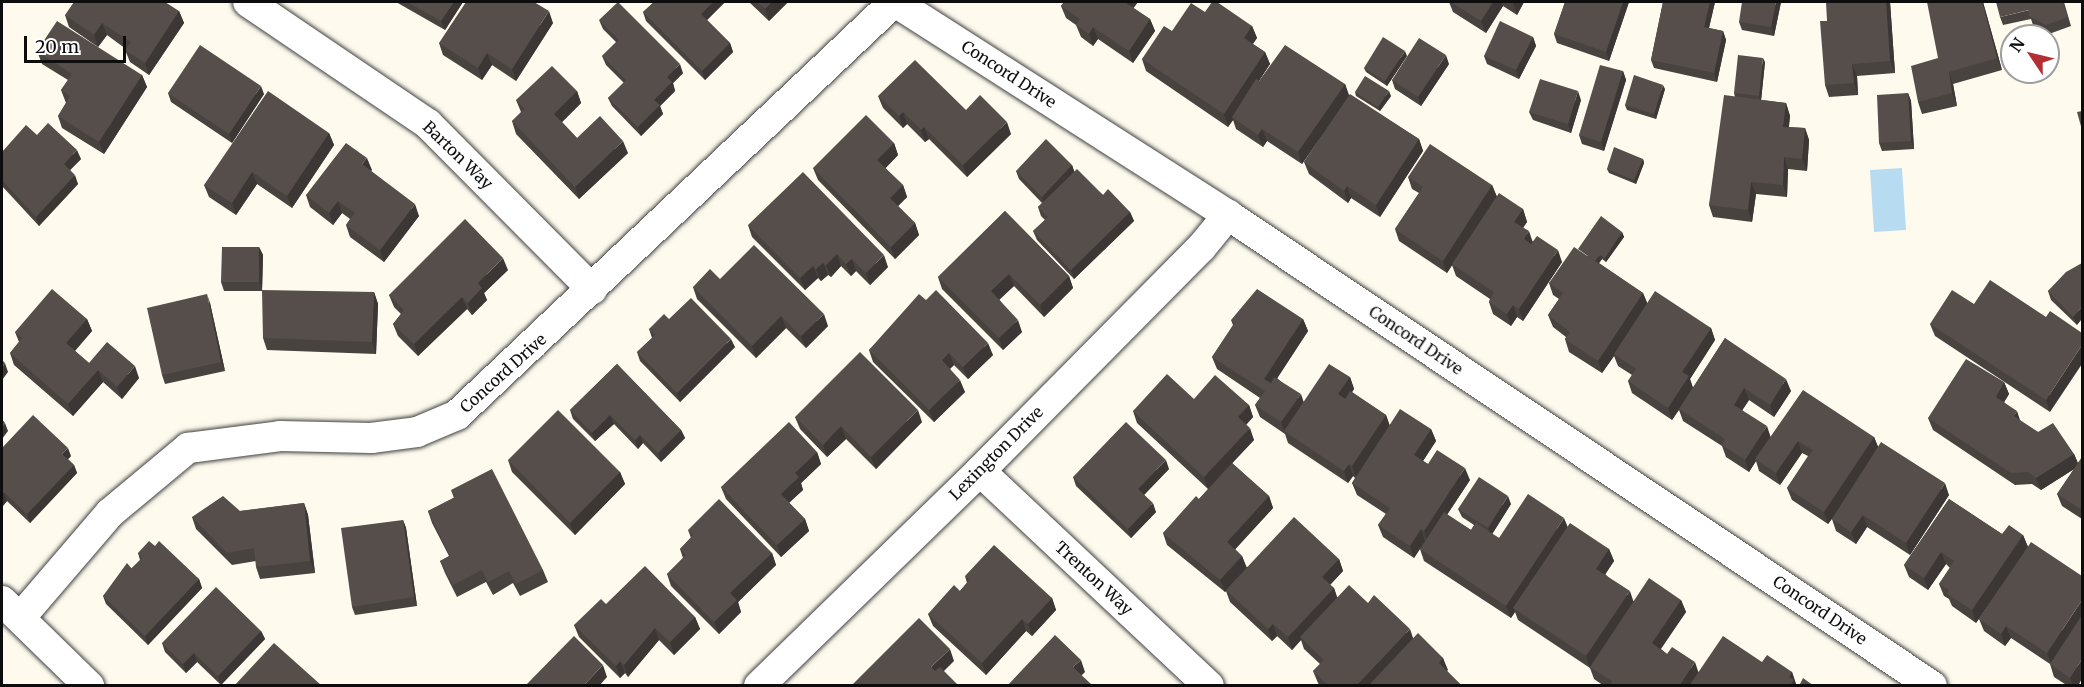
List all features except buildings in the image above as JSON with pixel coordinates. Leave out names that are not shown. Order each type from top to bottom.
[{"type":"street","name":"Barton Way","points":[[248,2],[428,124],[592,289]]},
{"type":"street","name":"Concord Drive","points":[[11,609],[110,513],[188,448],[280,436],[371,438],[417,432],[457,415],[895,2],[1228,215],[1932,686]]},
{"type":"street","name":"Lexington Drive","points":[[759,686],[980,471],[1201,248],[1228,215]]},
{"type":"street","name":"Trenton Way","points":[[980,471],[1209,686]]},
{"type":"street","points":[[11,609],[89,686]]},
{"type":"water","points":[[1902,168],[1906,230],[1874,232],[1870,170]]}]
